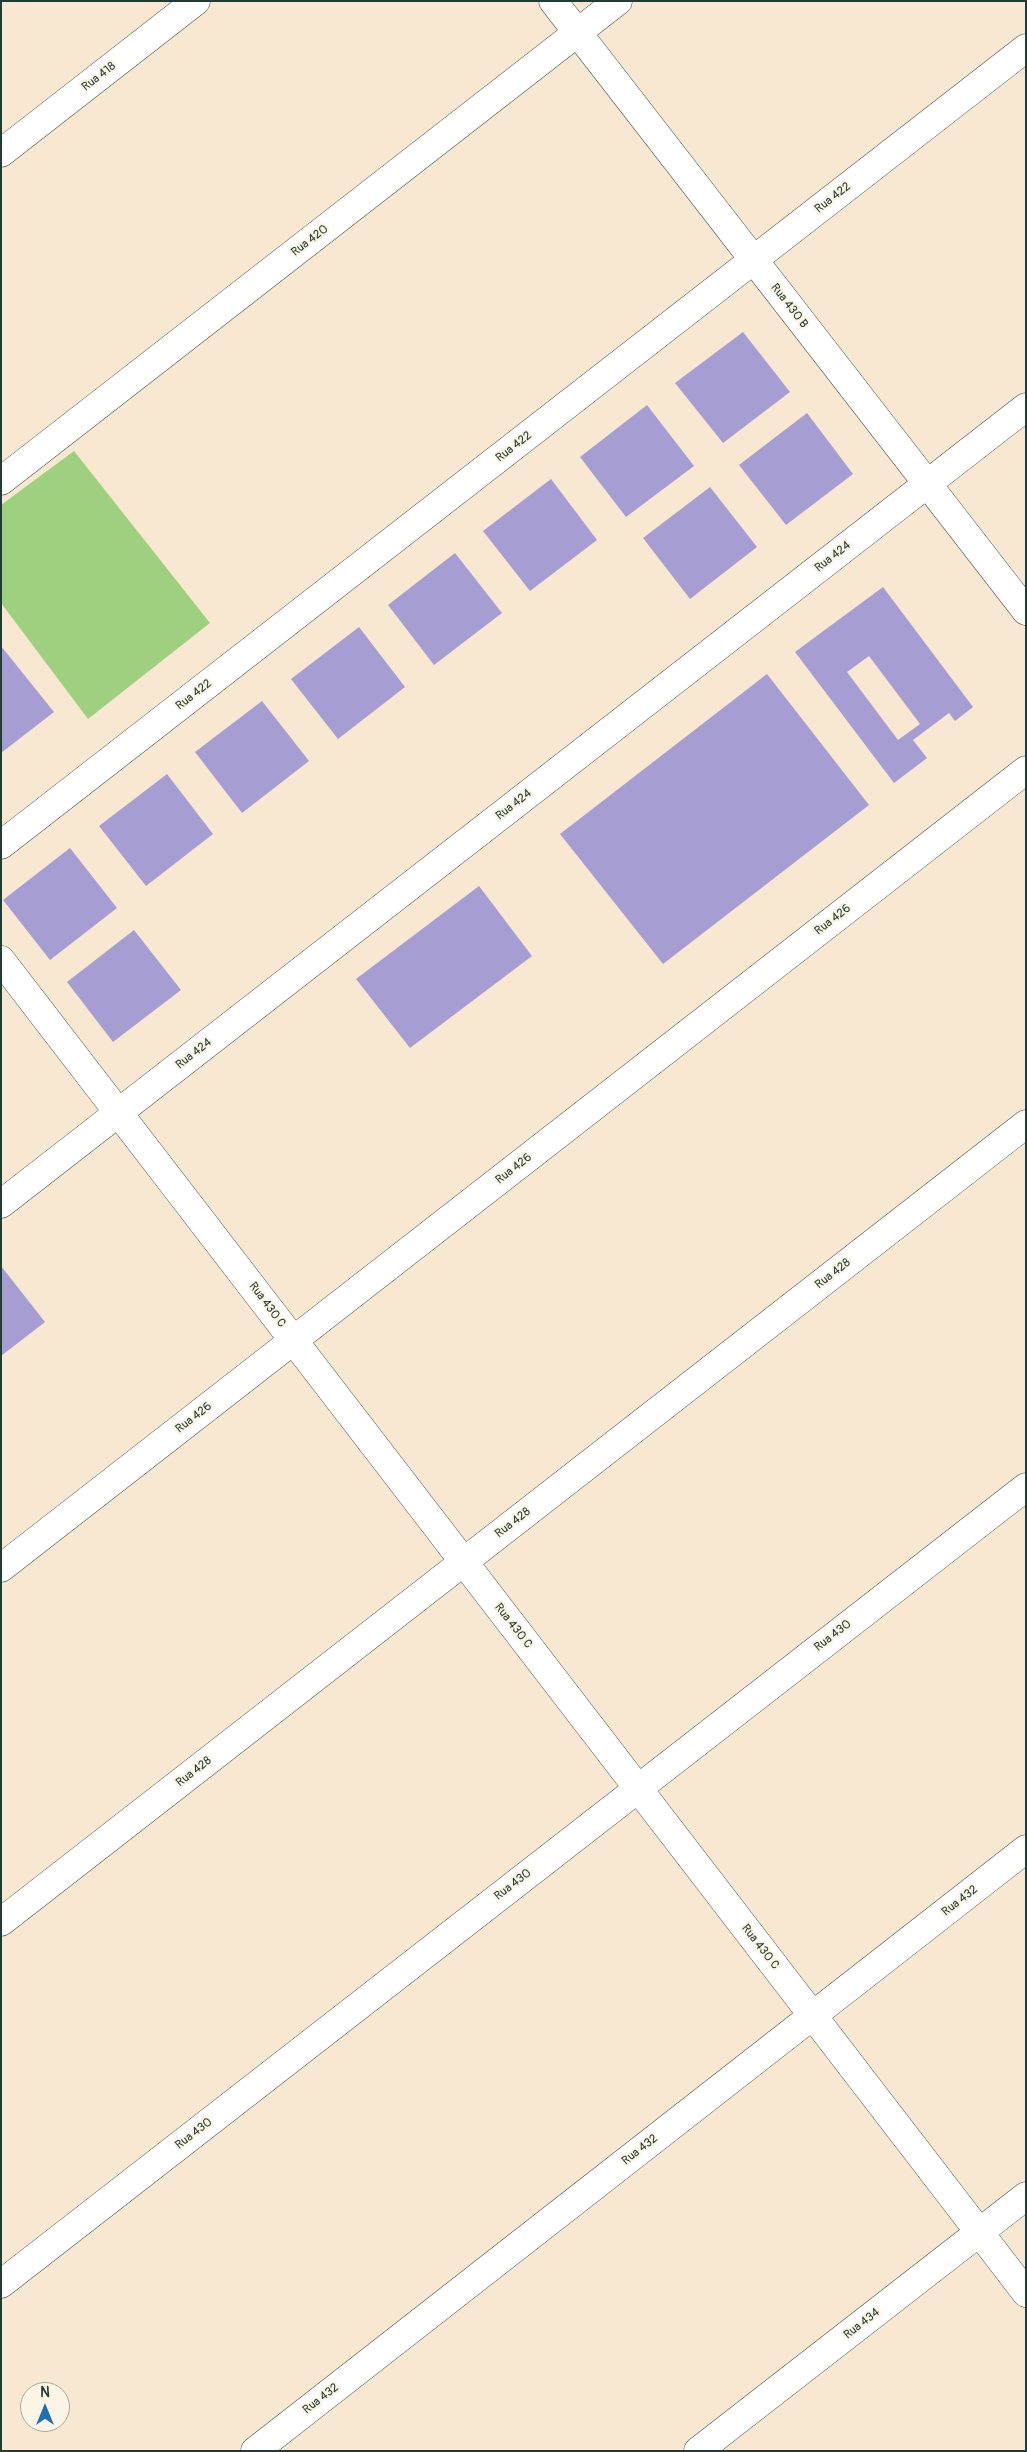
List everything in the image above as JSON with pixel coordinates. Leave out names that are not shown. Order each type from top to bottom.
[{"type":"street","name":"Rua 418","points":[[1,153],[196,1]]},
{"type":"street","name":"Rua 430 B","points":[[553,1],[1026,612]]},
{"type":"street","name":"Rua 420","points":[[1,481],[618,1]]},
{"type":"street","name":"Rua 422","points":[[1,845],[1026,48]]},
{"type":"street","name":"Rua 424","points":[[1,1204],[1026,407]]},
{"type":"street","name":"Rua 426","points":[[1,1568],[1026,770]]},
{"type":"street","name":"Rua 430 C","points":[[1,960],[1026,2293]]},
{"type":"street","name":"Rua 428","points":[[1,1922],[1026,1124]]},
{"type":"street","name":"Rua 430","points":[[1,2284],[1026,1487]]},
{"type":"street","name":"Rua 432","points":[[255,2451],[1026,1849]]},
{"type":"street","name":"Rua 434","points":[[698,2451],[1026,2196]]},
{"type":"green space","points":[[74,451],[210,623],[88,719],[1,603],[1,505]]},
{"type":"building","points":[[743,332],[790,392],[723,443],[675,383]]},
{"type":"building","points":[[647,405],[694,466],[626,517],[580,457]]},
{"type":"building","points":[[807,413],[853,474],[786,525],[739,465]]},
{"type":"building","points":[[551,479],[597,540],[530,591],[483,531]]},
{"type":"building","points":[[710,487],[757,547],[690,599],[643,538]]},
{"type":"building","points":[[455,553],[502,613],[434,665],[388,605]]},
{"type":"building","points":[[883,587],[973,707],[955,721],[949,713],[913,740],[927,758],[894,783],[795,652]],"holes":[[[869,656],[920,724],[898,740],[847,672]]]},
{"type":"building","points":[[359,627],[405,687],[338,739],[291,679]]},
{"type":"building","points":[[1,646],[54,712],[1,753]]},
{"type":"building","points":[[767,674],[869,805],[663,964],[560,834]]},
{"type":"building","points":[[262,701],[309,761],[242,813],[195,752]]},
{"type":"building","points":[[167,774],[213,834],[146,886],[99,826]]},
{"type":"building","points":[[70,848],[117,908],[50,960],[3,900]]},
{"type":"building","points":[[479,886],[532,956],[410,1048],[356,979]]},
{"type":"building","points":[[134,930],[181,990],[113,1042],[67,982]]},
{"type":"building","points":[[1,1266],[45,1322],[1,1356]]}]
